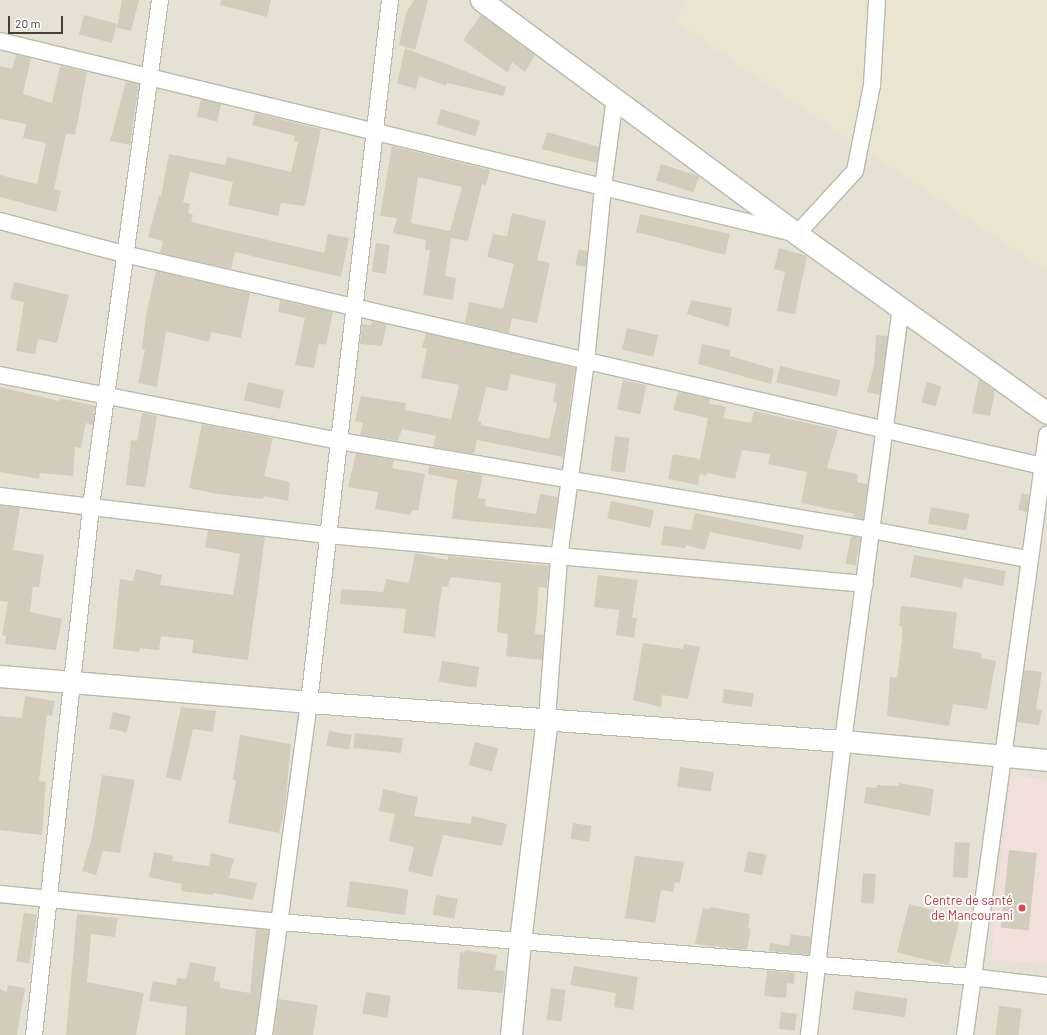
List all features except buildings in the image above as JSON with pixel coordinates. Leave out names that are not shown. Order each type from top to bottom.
[{"type":"street","points":[[34,1035],[91,507],[124,254],[160,0]]},
{"type":"street","points":[[264,1035],[309,702],[390,0]]},
{"type":"street","points":[[481,0],[615,98],[796,234],[1047,413]]},
{"type":"street","points":[[796,234],[855,171],[872,85],[877,0]]},
{"type":"street","points":[[0,41],[796,234]]},
{"type":"street","points":[[511,1035],[520,941],[547,718],[560,558],[569,479],[586,360],[603,187],[615,98]]},
{"type":"street","points":[[0,221],[124,254],[586,360],[883,431],[1042,466]]},
{"type":"street","points":[[809,1035],[843,741],[883,431],[901,308]]},
{"type":"street","points":[[0,375],[105,397],[339,441],[871,530],[1028,559]]},
{"type":"street","points":[[966,1035],[972,977],[1028,559],[1047,435]]},
{"type":"street","points":[[0,496],[328,535],[560,558],[864,584]]},
{"type":"street","points":[[0,676],[309,702],[547,718],[843,741],[1047,760]]},
{"type":"street","points":[[0,894],[279,922],[818,964],[972,977],[1047,986]]},
{"type":"shaded area","points":[[0,0],[1047,0],[1047,1035],[0,1035]]},
{"type":"shaded area","points":[[686,0],[1047,0],[1047,272],[674,21]]},
{"type":"shaded area","name":"Centre de santé de Mancourani","points":[[1011,775],[1047,780],[1047,964],[991,959]]},
{"type":"place","name":"Centre de santé de Mancourani","points":[[1022,908]]}]
